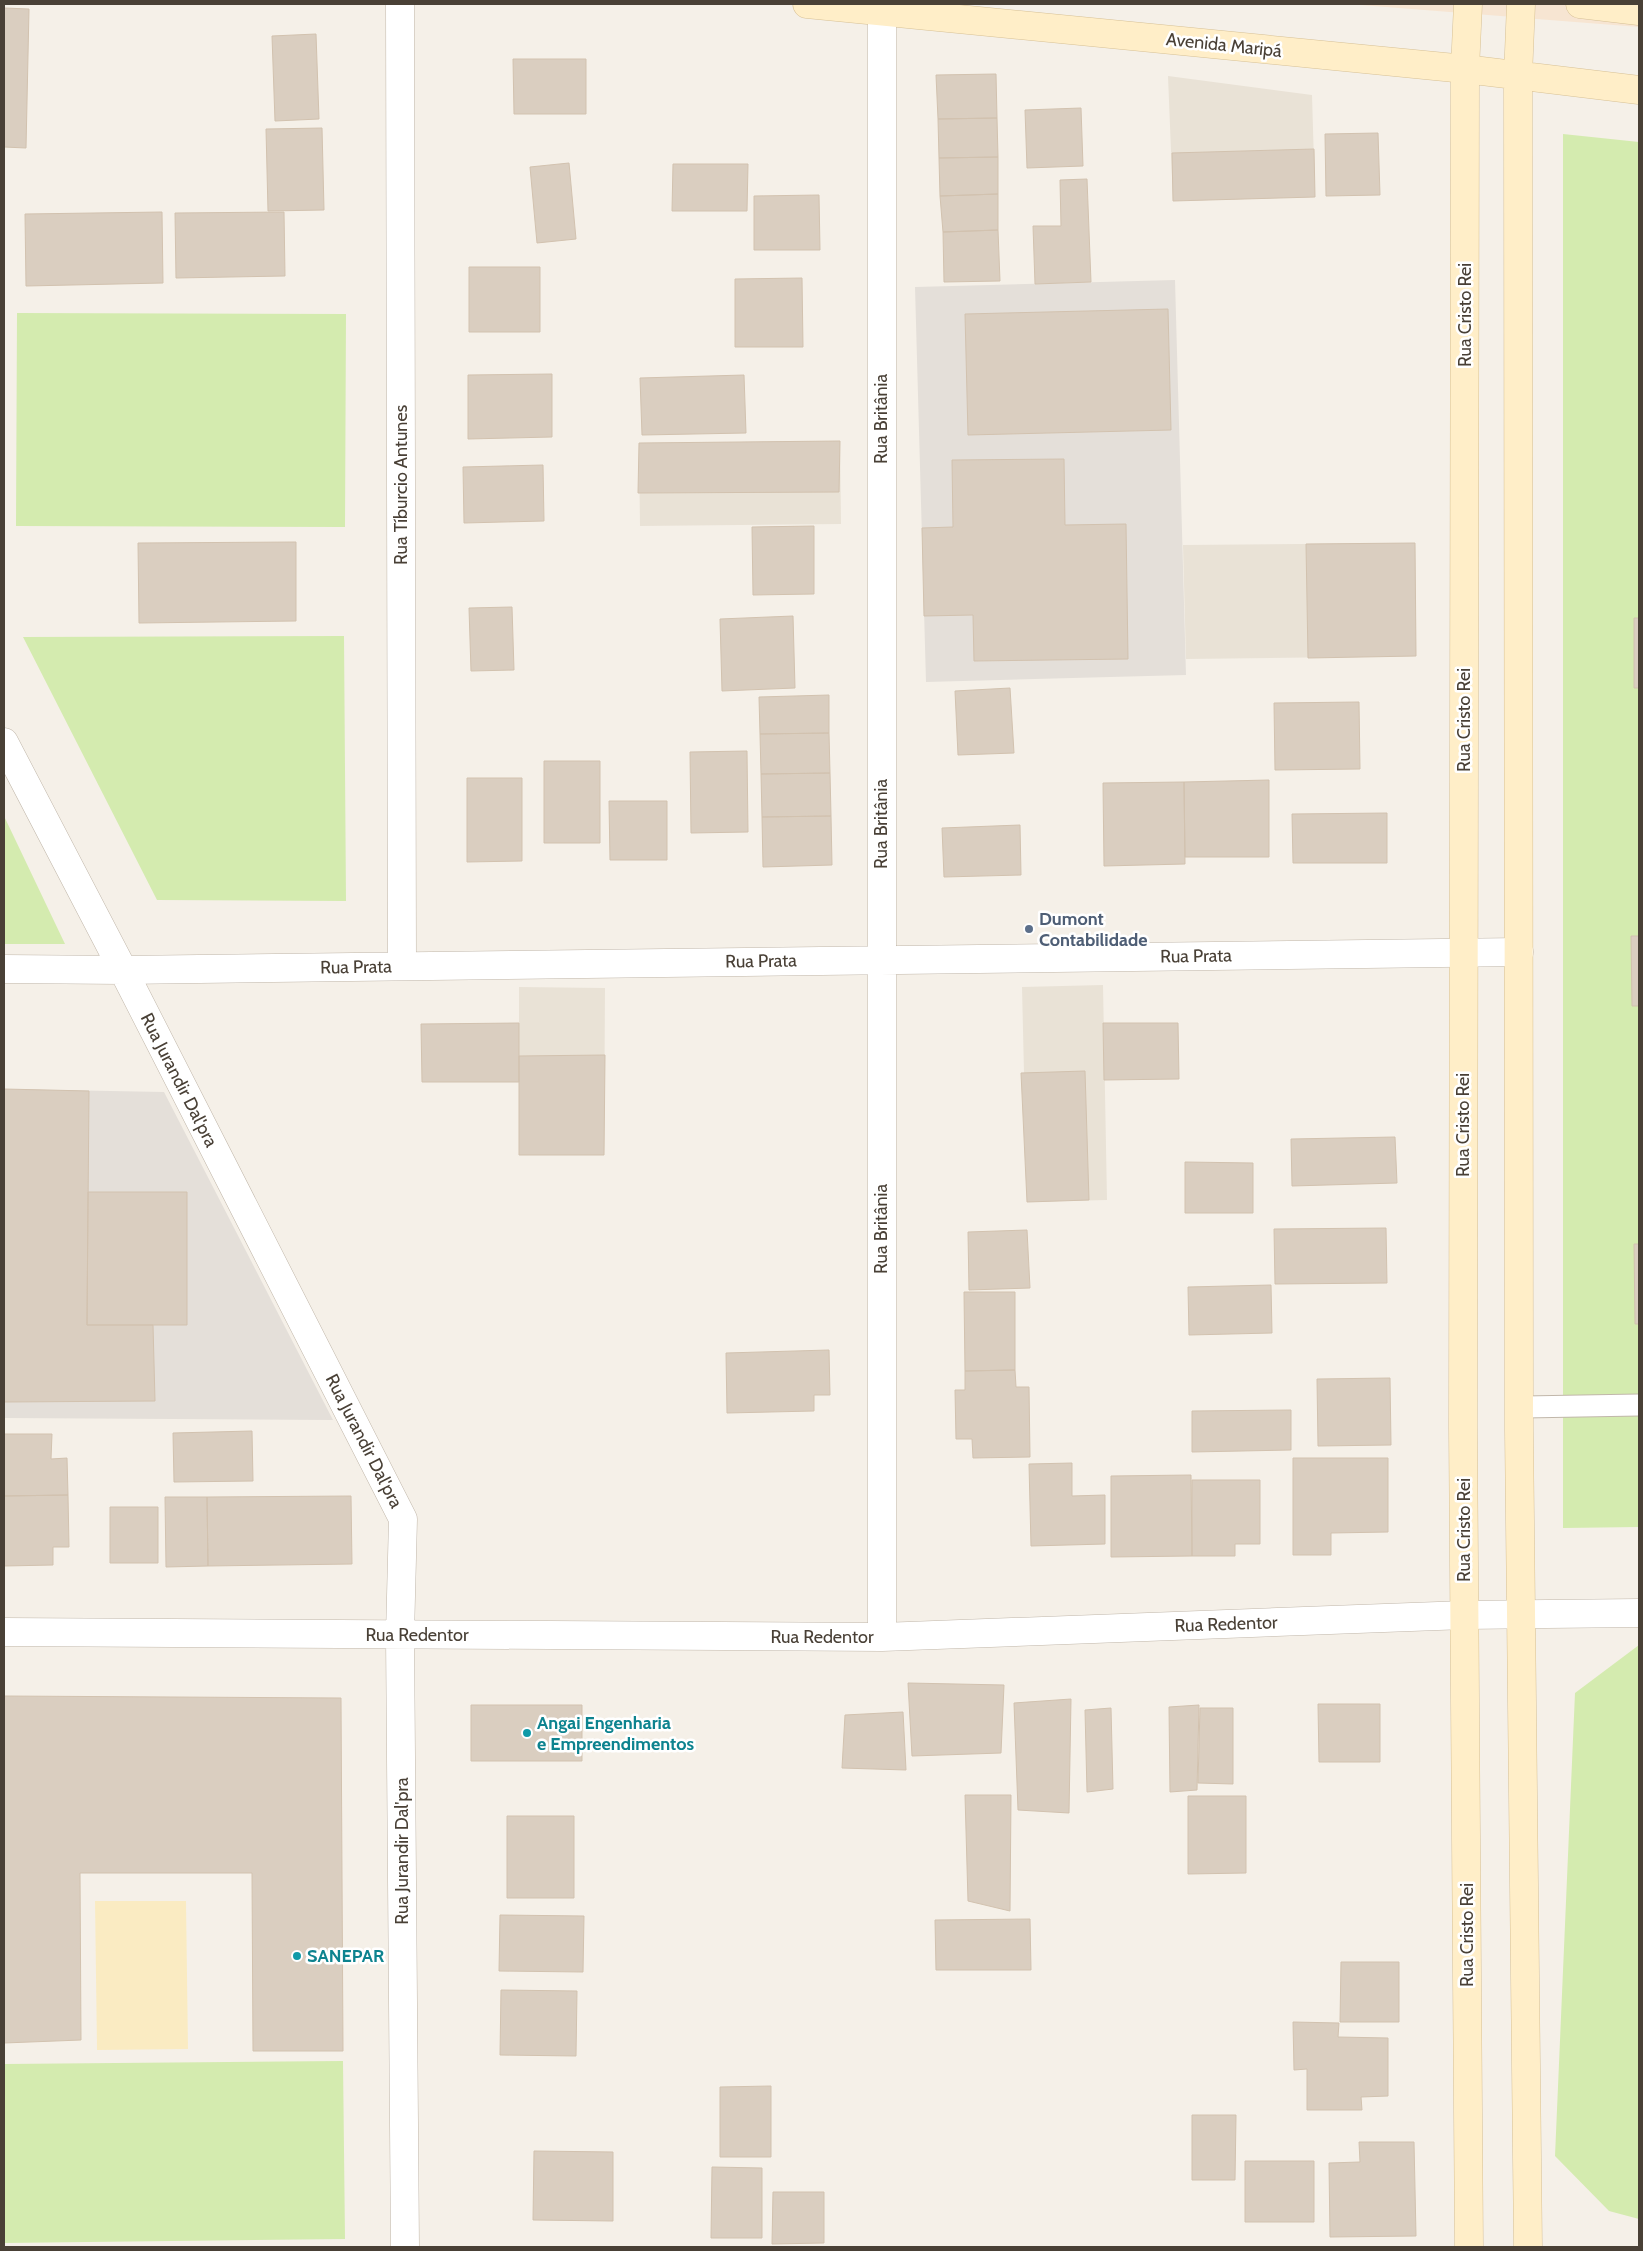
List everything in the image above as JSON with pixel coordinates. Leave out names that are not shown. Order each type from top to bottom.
[{"type":"street","name":"Rua Tíburcio Antunes","points":[[400,4],[402,966]]},
{"type":"street","name":"Avenida Maripá","points":[[807,4],[1465,69],[1639,90]]},
{"type":"street","name":"Rua Cristo Rei","points":[[1468,4],[1465,69],[1463,953],[1469,2247]]},
{"type":"street","points":[[1521,4],[1518,76],[1520,1407],[1528,2247]]},
{"type":"street","points":[[1580,4],[1639,10]]},
{"type":"street","name":"Rua Britânia","points":[[882,11],[882,1637]]},
{"type":"street","name":"Rua Jurandir Dal'pra","points":[[4,742],[404,1519],[400,1635],[405,2247]]},
{"type":"street","name":"Rua Prata","points":[[4,969],[123,970],[1519,952]]},
{"type":"street","name":"Rua Redentor","points":[[4,1632],[882,1637],[1465,1615],[1639,1613]]},
{"type":"lane","points":[[1520,1407],[1639,1405]]},
{"type":"shaded area","points":[[1348,4],[1639,4],[1639,27]]},
{"type":"shaded area","points":[[1168,76],[1312,95],[1315,197],[1173,201]]},
{"type":"shaded area","points":[[1175,280],[1186,675],[926,682],[915,287]]},
{"type":"shaded area","points":[[840,441],[841,524],[640,526],[639,443]]},
{"type":"shaded area","points":[[1415,543],[1416,656],[1186,659],[1183,545]]},
{"type":"shaded area","points":[[1103,985],[1107,1200],[1027,1202],[1022,987]]},
{"type":"shaded area","points":[[519,987],[605,988],[604,1155],[519,1155]]},
{"type":"shaded area","points":[[4,1089],[164,1092],[333,1420],[4,1418]]},
{"type":"green space","points":[[1563,134],[1639,142],[1639,1527],[1563,1528]]},
{"type":"green space","points":[[17,313],[346,314],[345,527],[16,526]]},
{"type":"green space","points":[[344,636],[346,901],[157,900],[23,637]]},
{"type":"green space","points":[[4,816],[65,944],[4,944]]},
{"type":"green space","points":[[1639,1645],[1639,2219],[1609,2211],[1555,2156],[1575,1693]]},
{"type":"green space","points":[[343,2061],[345,2239],[4,2243],[4,2064]]},
{"type":"sand","points":[[95,1901],[186,1901],[188,2049],[97,2050]]},
{"type":"building","points":[[4,8],[29,9],[26,148],[4,147]]},
{"type":"building","points":[[316,34],[319,119],[275,121],[272,36]]},
{"type":"building","points":[[513,59],[586,59],[586,114],[514,114]]},
{"type":"building","points":[[996,74],[997,118],[938,119],[936,75]]},
{"type":"building","points":[[1081,108],[1083,166],[1027,168],[1025,110]]},
{"type":"building","points":[[997,118],[998,157],[939,158],[938,119]]},
{"type":"building","points":[[322,128],[324,210],[268,211],[266,129]]},
{"type":"building","points":[[1378,133],[1380,195],[1326,196],[1325,134]]},
{"type":"building","points":[[1314,149],[1315,197],[1173,201],[1172,153]]},
{"type":"building","points":[[998,157],[998,194],[940,196],[939,158]]},
{"type":"building","points":[[569,163],[576,239],[537,243],[530,167]]},
{"type":"building","points":[[673,164],[748,164],[747,211],[672,211]]},
{"type":"building","points":[[1087,179],[1091,282],[1035,284],[1033,226],[1061,226],[1060,180]]},
{"type":"building","points":[[998,194],[998,230],[943,232],[940,196]]},
{"type":"building","points":[[819,195],[820,250],[754,250],[754,196]]},
{"type":"building","points":[[162,212],[163,283],[26,286],[25,214]]},
{"type":"building","points":[[284,212],[285,276],[176,278],[175,213]]},
{"type":"building","points":[[998,230],[1000,281],[944,282],[943,232]]},
{"type":"building","points":[[469,267],[540,267],[540,332],[469,332]]},
{"type":"building","points":[[802,278],[803,347],[735,347],[735,279]]},
{"type":"building","points":[[1168,309],[1171,430],[968,435],[965,314]]},
{"type":"building","points":[[552,374],[552,437],[468,439],[468,375]]},
{"type":"building","points":[[744,375],[746,433],[642,435],[640,378]]},
{"type":"building","points":[[840,441],[839,492],[638,493],[639,443]]},
{"type":"building","points":[[1064,459],[1065,525],[1126,524],[1128,659],[974,661],[973,615],[924,616],[922,528],[953,527],[952,460]]},
{"type":"building","points":[[543,465],[544,521],[464,523],[463,467]]},
{"type":"building","points":[[814,526],[814,594],[753,595],[752,527]]},
{"type":"building","points":[[296,542],[296,621],[139,623],[138,543]]},
{"type":"building","points":[[1415,543],[1416,656],[1308,658],[1306,544]]},
{"type":"building","points":[[512,607],[514,670],[471,671],[469,608]]},
{"type":"building","points":[[793,616],[795,688],[722,691],[720,619]]},
{"type":"building","points":[[1634,618],[1639,618],[1639,688],[1634,688]]},
{"type":"building","points":[[1010,688],[1014,753],[958,755],[955,691]]},
{"type":"building","points":[[829,695],[829,733],[760,734],[759,697]]},
{"type":"building","points":[[1359,702],[1360,769],[1275,770],[1274,703]]},
{"type":"building","points":[[829,733],[830,773],[761,774],[760,734]]},
{"type":"building","points":[[747,751],[748,832],[691,833],[690,752]]},
{"type":"building","points":[[544,761],[600,761],[600,843],[544,843]]},
{"type":"building","points":[[830,773],[831,816],[762,817],[761,774]]},
{"type":"building","points":[[467,778],[522,778],[522,861],[467,862]]},
{"type":"building","points":[[1269,780],[1269,857],[1185,857],[1184,782]]},
{"type":"building","points":[[1184,782],[1185,864],[1104,866],[1103,783]]},
{"type":"building","points":[[609,801],[667,801],[667,860],[610,860]]},
{"type":"building","points":[[1387,813],[1387,863],[1293,863],[1292,814]]},
{"type":"building","points":[[831,816],[832,865],[763,867],[762,817]]},
{"type":"building","points":[[1020,825],[1021,875],[944,877],[942,828]]},
{"type":"building","points":[[1631,936],[1639,936],[1639,1006],[1632,1006]]},
{"type":"building","points":[[519,1023],[519,1082],[422,1082],[421,1024]]},
{"type":"building","points":[[1103,1023],[1178,1023],[1179,1079],[1104,1080]]},
{"type":"building","points":[[605,1055],[604,1155],[519,1155],[519,1056]]},
{"type":"building","points":[[1085,1071],[1089,1200],[1027,1202],[1021,1073]]},
{"type":"building","points":[[4,1089],[89,1091],[87,1325],[153,1325],[155,1401],[4,1402]]},
{"type":"building","points":[[1395,1137],[1397,1183],[1292,1186],[1291,1139]]},
{"type":"building","points":[[1185,1162],[1253,1163],[1253,1213],[1185,1213]]},
{"type":"building","points":[[88,1192],[187,1192],[187,1325],[87,1325]]},
{"type":"building","points":[[1386,1228],[1387,1283],[1275,1284],[1274,1229]]},
{"type":"building","points":[[1027,1230],[1030,1288],[969,1290],[968,1232]]},
{"type":"building","points":[[1634,1244],[1639,1244],[1639,1324],[1635,1324]]},
{"type":"building","points":[[1271,1285],[1272,1333],[1189,1335],[1188,1287]]},
{"type":"building","points":[[964,1292],[1015,1292],[1015,1370],[965,1371]]},
{"type":"building","points":[[829,1350],[830,1395],[814,1395],[814,1411],[727,1413],[726,1353]]},
{"type":"building","points":[[1015,1370],[1016,1387],[1029,1387],[1030,1457],[973,1458],[972,1439],[956,1439],[955,1390],[965,1390],[965,1371]]},
{"type":"building","points":[[1390,1378],[1391,1445],[1318,1446],[1317,1379]]},
{"type":"building","points":[[1291,1410],[1291,1450],[1192,1452],[1192,1411]]},
{"type":"building","points":[[252,1431],[253,1481],[174,1482],[173,1433]]},
{"type":"building","points":[[4,1434],[52,1434],[51,1459],[67,1458],[68,1495],[4,1496]]},
{"type":"building","points":[[1293,1458],[1388,1458],[1388,1532],[1331,1533],[1331,1555],[1293,1555]]},
{"type":"building","points":[[1072,1463],[1072,1496],[1105,1495],[1105,1544],[1031,1546],[1029,1464]]},
{"type":"building","points":[[1191,1475],[1192,1556],[1111,1557],[1111,1476]]},
{"type":"building","points":[[1192,1480],[1260,1480],[1260,1544],[1235,1544],[1235,1556],[1192,1556]]},
{"type":"building","points":[[68,1495],[69,1547],[53,1547],[53,1565],[4,1566],[4,1496]]},
{"type":"building","points":[[351,1496],[352,1564],[208,1566],[207,1497]]},
{"type":"building","points":[[165,1497],[207,1497],[208,1566],[166,1567]]},
{"type":"building","points":[[110,1507],[158,1507],[158,1563],[110,1563]]},
{"type":"building","points":[[908,1683],[1004,1685],[1001,1753],[912,1756]]},
{"type":"building","name":"SANEPAR","points":[[4,1696],[341,1698],[343,2051],[253,2051],[252,1873],[80,1873],[81,2040],[4,2043]]},
{"type":"building","points":[[1071,1699],[1069,1813],[1018,1810],[1014,1703]]},
{"type":"building","points":[[1318,1704],[1380,1704],[1380,1762],[1319,1762]]},
{"type":"building","name":"Angai Engenharia e Empreendimentos","points":[[471,1705],[582,1705],[582,1761],[471,1761]]},
{"type":"building","points":[[1199,1705],[1197,1790],[1170,1792],[1169,1707]]},
{"type":"building","points":[[1111,1708],[1113,1789],[1087,1792],[1085,1710]]},
{"type":"building","points":[[1200,1708],[1233,1708],[1233,1784],[1198,1783]]},
{"type":"building","points":[[903,1712],[906,1770],[842,1768],[845,1715]]},
{"type":"building","points":[[965,1795],[1011,1795],[1010,1911],[968,1901]]},
{"type":"building","points":[[1188,1796],[1246,1796],[1246,1873],[1188,1874]]},
{"type":"building","points":[[507,1816],[574,1816],[574,1898],[507,1898]]},
{"type":"building","points":[[500,1915],[584,1916],[583,1972],[499,1971]]},
{"type":"building","points":[[1030,1919],[1031,1970],[936,1970],[935,1920]]},
{"type":"building","points":[[1341,1962],[1399,1962],[1399,2022],[1340,2022]]},
{"type":"building","points":[[501,1990],[577,1991],[576,2056],[500,2055]]},
{"type":"building","points":[[1293,2022],[1339,2023],[1338,2037],[1388,2038],[1388,2096],[1361,2097],[1362,2110],[1307,2110],[1307,2069],[1294,2070]]},
{"type":"building","points":[[771,2086],[771,2157],[720,2157],[720,2087]]},
{"type":"building","points":[[1192,2115],[1236,2115],[1235,2180],[1192,2180]]},
{"type":"building","points":[[1359,2142],[1414,2142],[1416,2236],[1330,2237],[1329,2163],[1360,2162]]},
{"type":"building","points":[[534,2151],[613,2152],[613,2221],[533,2220]]},
{"type":"building","points":[[1245,2161],[1314,2161],[1314,2222],[1245,2222]]},
{"type":"building","points":[[712,2167],[762,2168],[762,2238],[711,2238]]},
{"type":"building","points":[[773,2192],[824,2192],[824,2243],[772,2244]]},
{"type":"place","name":"Dumont Contabilidade","points":[[1029,929]]},
{"type":"place","name":"Angai Engenharia e Empreendimentos","points":[[527,1733]]},
{"type":"place","name":"SANEPAR","points":[[297,1956]]}]
